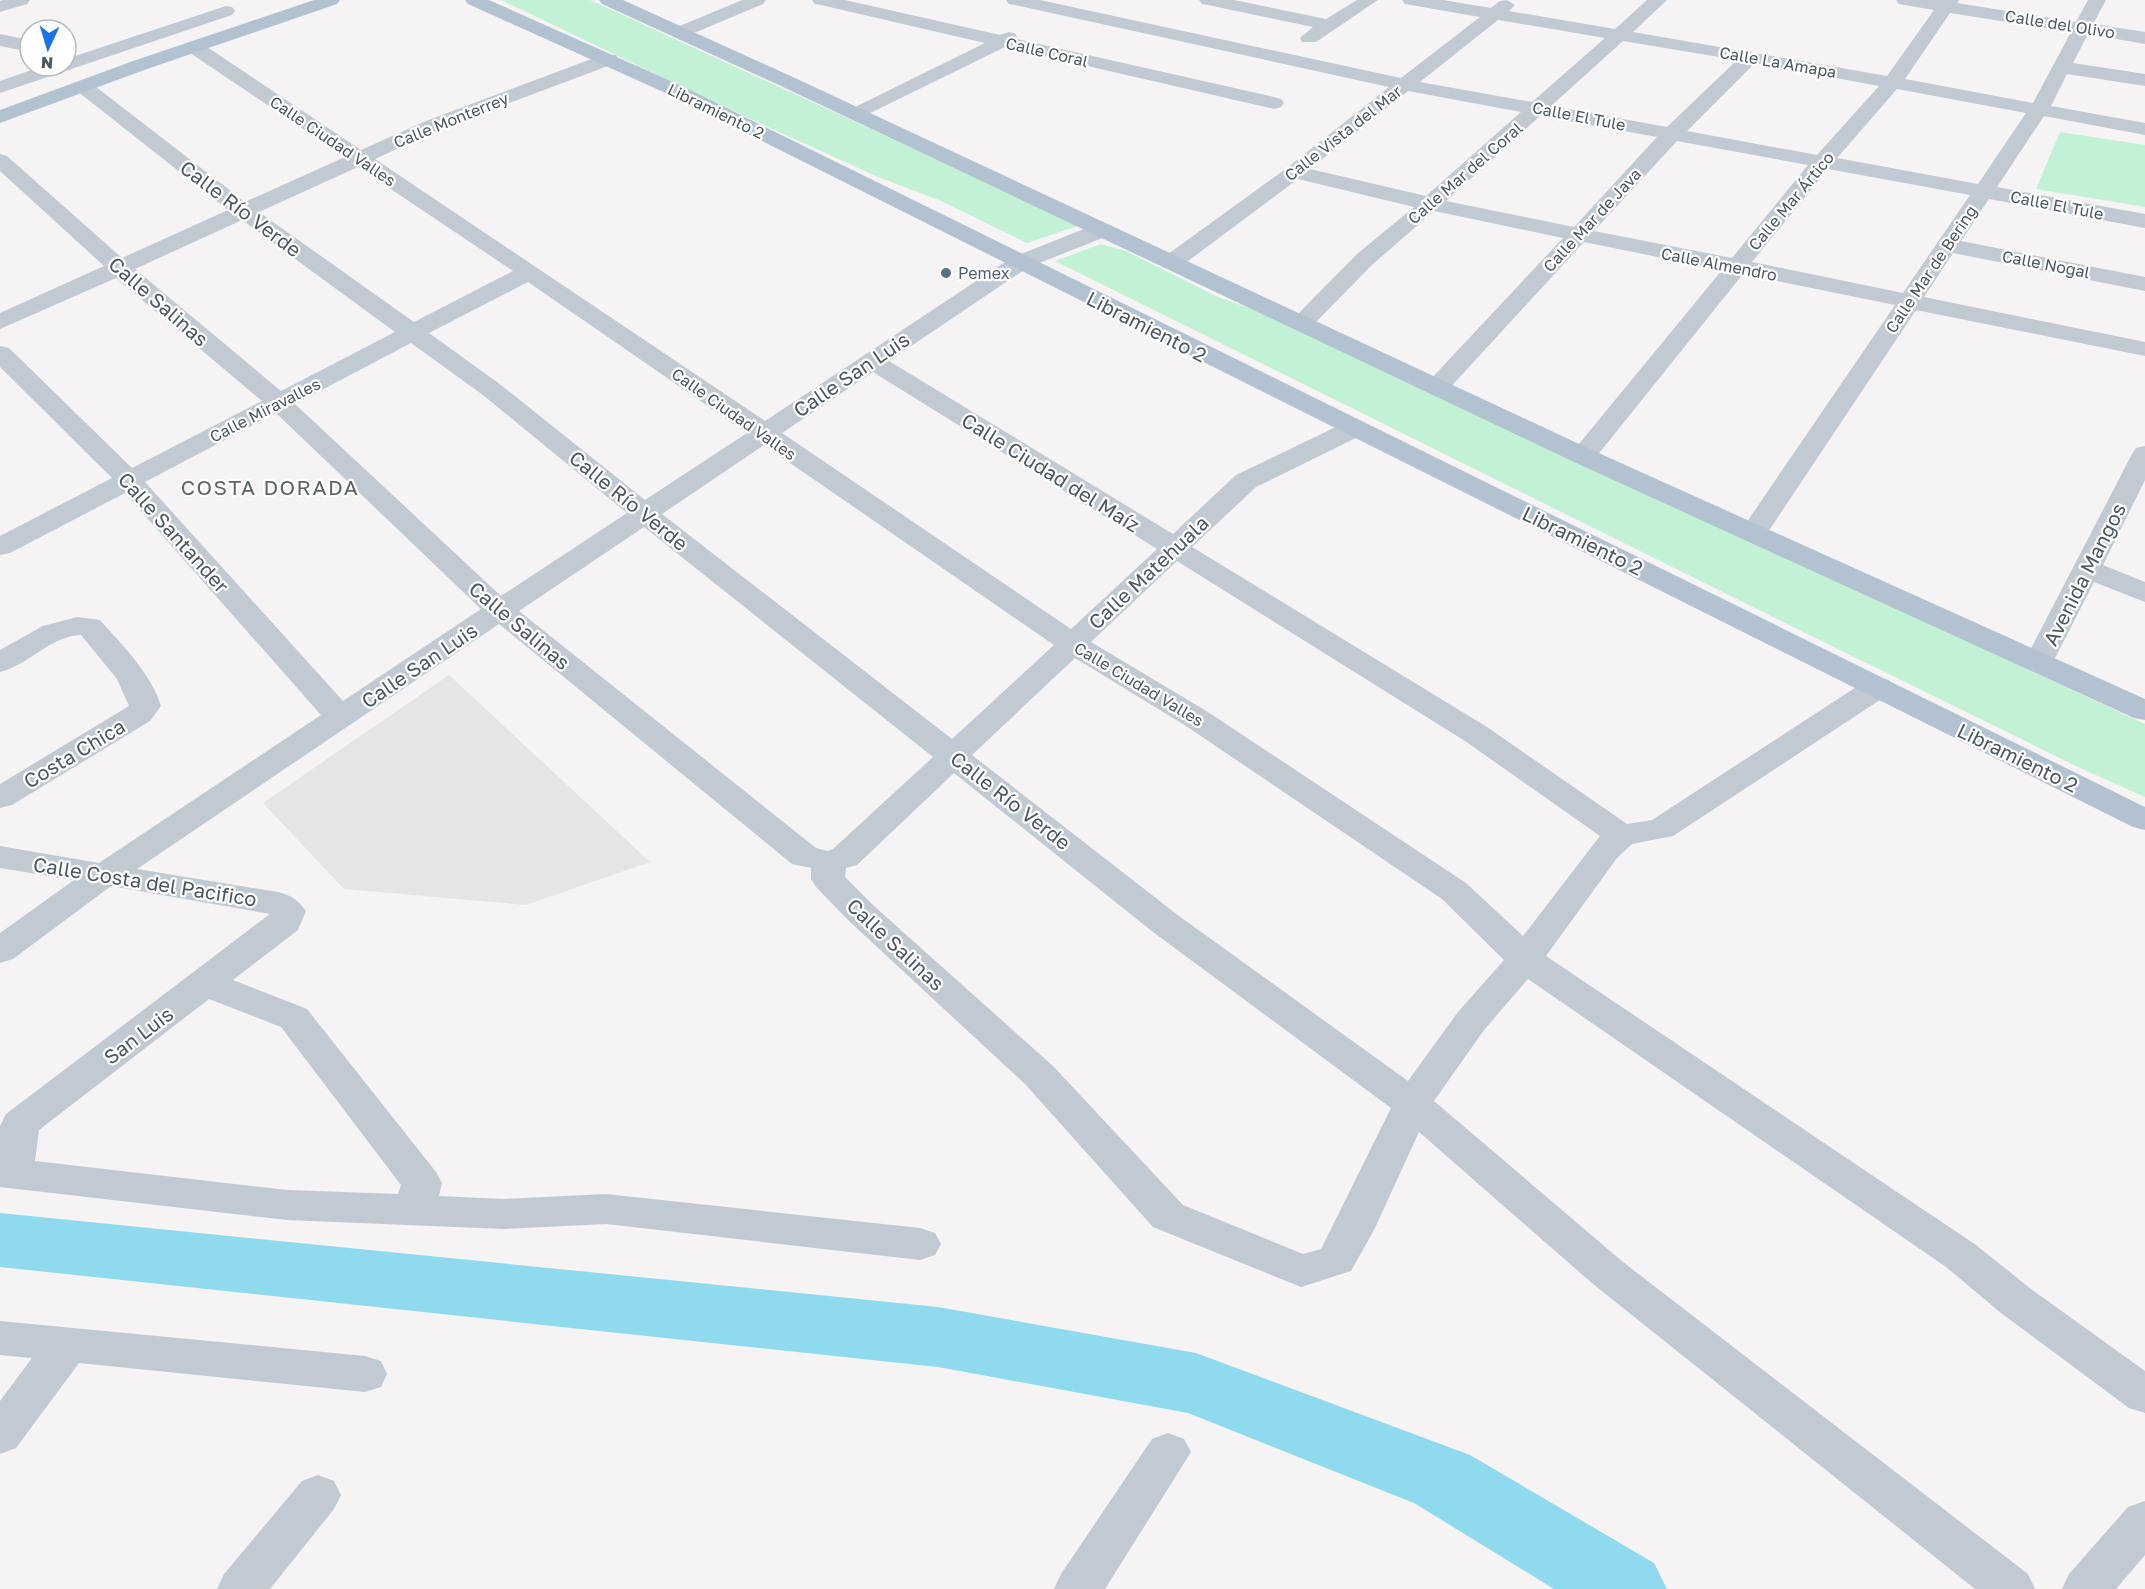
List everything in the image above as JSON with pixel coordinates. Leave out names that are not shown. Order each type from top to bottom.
[{"type":"main road","points":[[0,102],[109,63],[234,14],[292,0]]},
{"type":"main road","points":[[0,117],[331,0]]},
{"type":"main road","name":"Libramiento 2","points":[[474,0],[532,28],[609,59],[2145,820]]},
{"type":"main road","points":[[608,0],[681,32],[1583,456],[2145,711]]},
{"type":"street","points":[[0,7],[21,0]]},
{"type":"street","points":[[198,0],[234,14]]},
{"type":"street","points":[[681,32],[757,0]]},
{"type":"street","name":"Calle Coral","points":[[821,0],[1274,103]]},
{"type":"street","name":"Calle El Tule","points":[[1015,0],[1405,85],[2145,221]]},
{"type":"street","points":[[856,114],[1089,0]]},
{"type":"street","points":[[1208,0],[1328,25]]},
{"type":"street","points":[[1277,58],[1370,0]]},
{"type":"street","name":"Calle La Amapa","points":[[1411,0],[1751,57],[2145,129]]},
{"type":"street","name":"Calle Vista del Mar","points":[[1172,262],[1294,172],[1512,0]]},
{"type":"street","name":"Calle Mar del Coral","points":[[1301,324],[1365,259],[1430,204],[1658,0]]},
{"type":"street","name":"Calle del Olivo","points":[[1905,0],[1947,3],[2145,38]]},
{"type":"street","name":"Calle Mar de Bering","points":[[1754,532],[2039,110],[2097,0]]},
{"type":"street","name":"Calle Mar Ártico","points":[[1583,456],[1823,161],[1893,82],[1947,3]]},
{"type":"street","points":[[78,61],[234,14]]},
{"type":"street","points":[[0,40],[18,44]]},
{"type":"street","name":"Calle Ciudad Valles","points":[[194,47],[529,272],[762,434],[1071,643],[1197,719],[1454,891],[1525,959],[1961,1256],[2016,1301],[2145,1395]]},
{"type":"street","points":[[78,56],[109,63]]},
{"type":"street","name":"Calle Mar de Java","points":[[1437,387],[1672,134],[1751,57]]},
{"type":"street","name":"Calle Monterrey","points":[[0,322],[433,125],[609,59]]},
{"type":"street","points":[[2062,67],[2145,80]]},
{"type":"street","points":[[0,87],[26,78]]},
{"type":"street","name":"Calle Río Verde","points":[[84,87],[243,211],[492,390],[644,513],[953,754],[1166,924],[1412,1104],[1608,1273],[2012,1589]]},
{"type":"street","name":"Calle Salinas","points":[[0,160],[119,268],[280,404],[499,610],[804,856],[830,862],[828,879],[855,907],[1039,1075],[1168,1216],[1301,1271],[1336,1260],[1353,1230],[1412,1104]]},
{"type":"street","name":"Calle Almendro","points":[[1294,172],[1430,204],[1735,268],[2145,349]]},
{"type":"street","points":[[1019,263],[1102,230]]},
{"type":"street","name":"Calle Nogal","points":[[1948,245],[2145,284]]},
{"type":"street","name":"Calle San Luis","points":[[0,951],[104,875],[1019,263]]},
{"type":"street","name":"Calle Miravalles","points":[[1,546],[280,404],[529,272]]},
{"type":"street","name":"Calle Santander","points":[[0,354],[129,480],[341,718]]},
{"type":"street","name":"Calle Ciudad del Maíz","points":[[871,360],[1476,734],[1621,836]]},
{"type":"street","name":"Calle Matehuala","points":[[830,862],[845,856],[1246,481],[1353,429]]},
{"type":"street","name":"Avenida Mangos","points":[[2039,662],[2086,568],[2134,500],[2145,454]]},
{"type":"street","points":[[2086,568],[2145,593]]},
{"type":"street","name":"Costa Chica","points":[[0,663],[57,629],[74,624],[89,626],[118,660],[144,698],[145,706],[139,714],[0,798]]},
{"type":"street","points":[[1412,1104],[1471,1021],[1525,959],[1605,851],[1621,836],[1661,829],[1878,687]]},
{"type":"street","name":"Calle Costa del Pacifico","points":[[0,857],[278,903],[288,911]]},
{"type":"street","name":"San Luis","points":[[6,1172],[20,1124],[207,984],[285,922],[288,911]]},
{"type":"street","points":[[207,984],[294,1018],[422,1183],[414,1211]]},
{"type":"street","points":[[6,1172],[287,1205],[504,1214],[606,1209],[920,1244]]},
{"type":"street","points":[[0,1338],[365,1374]]},
{"type":"street","points":[[0,1435],[68,1344]]},
{"type":"street","points":[[1078,1589],[1168,1452]]},
{"type":"street","points":[[241,1589],[318,1495]]},
{"type":"street","points":[[2086,1589],[2145,1521]]},
{"type":"shaded area","points":[[449,675],[650,862],[526,905],[344,889],[263,803]]},
{"type":"green space","points":[[501,0],[590,0],[1080,225],[1027,243],[939,200],[878,177],[720,105]]},
{"type":"green space","points":[[2060,132],[2145,145],[2145,207],[2036,189]]},
{"type":"green space","points":[[1101,244],[1126,251],[1218,297],[1277,318],[2145,724],[2145,797],[2078,767],[1055,261]]},
{"type":"waterway","points":[[0,1240],[938,1337],[1196,1384],[1442,1479],[1625,1589]]},
{"type":"place","name":"Pemex","points":[[946,273]]},
{"type":"district","name":"COSTA DORADA","points":[[270,487]]}]
